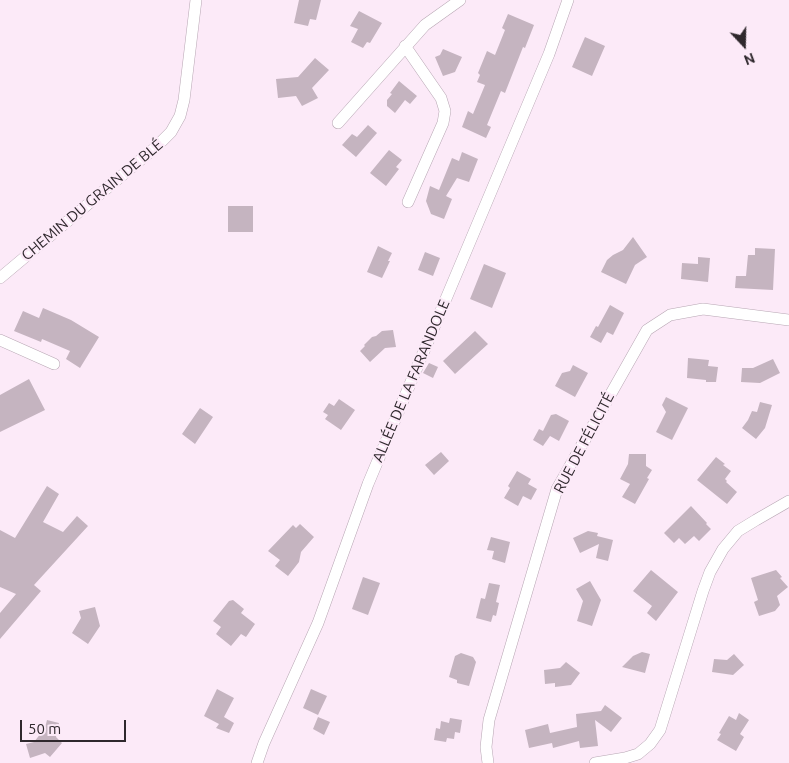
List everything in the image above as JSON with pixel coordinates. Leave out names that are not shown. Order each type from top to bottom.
[{"type":"street","name":"CHEMIN DU GRAIN DE BLÉ","points":[[0,278],[171,132],[180,116],[184,100],[196,0]]},
{"type":"street","points":[[338,123],[425,25],[460,0]]},
{"type":"street","name":"ALLÉE DE LA FARANDOLE","points":[[257,763],[264,743],[318,623],[368,484],[546,64],[568,0]]},
{"type":"street","points":[[405,46],[441,98],[445,111],[443,123],[408,202]]},
{"type":"street","name":"RUE DE FÉLICITÉ","points":[[488,763],[486,747],[489,720],[557,489],[647,330],[670,315],[703,309],[789,320]]},
{"type":"street","points":[[0,340],[54,364]]},
{"type":"street","points":[[595,763],[638,754],[650,744],[660,730],[703,591],[710,572],[723,549],[738,531],[789,501]]},
{"type":"building","points":[[299,0],[321,0],[316,20],[310,19],[308,26],[294,23]]},
{"type":"building","points":[[359,11],[382,23],[370,43],[367,42],[363,48],[351,42],[358,29],[350,26]]},
{"type":"building","points":[[508,14],[534,25],[505,93],[501,91],[487,125],[491,127],[486,138],[462,127],[468,111],[473,114],[485,85],[477,82],[480,75],[478,73],[487,51],[495,55],[505,30],[502,28]]},
{"type":"building","points":[[585,37],[605,46],[592,76],[572,67]]},
{"type":"building","points":[[443,49],[462,57],[455,72],[443,76],[435,57],[440,55]]},
{"type":"building","points":[[315,58],[329,70],[312,88],[318,98],[302,106],[296,96],[278,98],[276,79],[298,77]]},
{"type":"building","points":[[399,81],[417,96],[410,104],[405,100],[395,113],[387,106],[387,100]]},
{"type":"building","points":[[368,125],[377,133],[356,157],[342,145],[352,134],[357,137]]},
{"type":"building","points":[[389,150],[402,160],[396,167],[399,169],[386,186],[370,173]]},
{"type":"building","points":[[462,152],[478,159],[469,182],[457,178],[446,196],[452,199],[444,219],[431,214],[426,201],[430,186],[439,190],[452,158],[459,161]]},
{"type":"building","points":[[228,206],[253,206],[253,232],[228,232]]},
{"type":"building","points":[[633,237],[647,257],[635,265],[626,284],[601,272],[607,260],[623,250]]},
{"type":"building","points":[[378,246],[392,253],[382,278],[367,272]]},
{"type":"building","points":[[755,248],[775,249],[773,290],[735,288],[736,276],[746,276],[748,255],[755,255]]},
{"type":"building","points":[[425,252],[440,258],[433,276],[418,270]]},
{"type":"building","points":[[698,257],[710,258],[708,282],[681,279],[682,263],[698,264]]},
{"type":"building","points":[[484,264],[506,273],[492,308],[470,299]]},
{"type":"building","points":[[610,305],[624,313],[613,335],[607,332],[601,343],[590,337]]},
{"type":"building","points":[[43,308],[71,320],[99,337],[80,368],[66,359],[70,351],[42,339],[41,342],[14,331],[23,311],[39,318]]},
{"type":"building","points":[[393,330],[396,347],[385,348],[370,362],[360,351],[364,345],[382,331]]},
{"type":"building","points":[[475,331],[488,344],[455,374],[443,361]]},
{"type":"building","points":[[688,358],[709,360],[708,366],[718,367],[716,382],[687,378]]},
{"type":"building","points":[[773,359],[780,373],[760,383],[741,382],[742,368],[753,368]]},
{"type":"building","points":[[429,363],[438,367],[433,378],[423,373]]},
{"type":"building","points":[[573,365],[588,373],[575,397],[555,386],[562,373],[570,371]]},
{"type":"building","points":[[29,379],[45,410],[0,432],[0,395]]},
{"type":"building","points":[[666,397],[688,408],[672,440],[656,432],[666,412],[662,405]]},
{"type":"building","points":[[339,399],[355,410],[341,430],[325,419],[328,415],[323,412],[329,403],[334,406]]},
{"type":"building","points":[[760,402],[772,405],[765,428],[756,439],[742,428],[752,411],[757,412]]},
{"type":"building","points":[[200,408],[213,417],[195,444],[182,434]]},
{"type":"building","points":[[556,414],[569,421],[559,441],[550,436],[543,446],[533,440],[539,429],[543,431],[551,415]]},
{"type":"building","points":[[441,452],[449,461],[434,475],[425,465]]},
{"type":"building","points":[[629,454],[646,454],[646,466],[652,470],[635,504],[622,497],[630,484],[620,479],[628,464]]},
{"type":"building","points":[[716,457],[731,471],[725,479],[737,492],[727,504],[697,480]]},
{"type":"building","points":[[517,471],[531,479],[528,484],[537,489],[531,500],[523,496],[518,506],[504,498],[510,488],[508,486]]},
{"type":"building","points":[[47,486],[59,494],[43,522],[63,532],[77,516],[88,526],[34,585],[41,591],[0,639],[0,613],[16,594],[0,587],[0,530],[15,538]]},
{"type":"building","points":[[691,506],[711,529],[699,541],[694,536],[685,544],[679,538],[674,543],[664,533]]},
{"type":"building","points":[[300,524],[314,537],[301,552],[299,562],[288,576],[275,566],[280,560],[268,551],[293,525],[296,528]]},
{"type":"building","points":[[588,531],[598,533],[597,536],[613,540],[608,561],[596,558],[599,544],[580,553],[573,538]]},
{"type":"building","points":[[491,537],[510,542],[505,563],[492,559],[494,551],[487,550]]},
{"type":"building","points":[[651,570],[678,592],[656,621],[647,613],[652,606],[633,591]]},
{"type":"building","points":[[776,570],[788,587],[777,596],[780,605],[775,611],[759,616],[754,602],[758,600],[751,578]]},
{"type":"building","points":[[363,577],[380,583],[368,615],[352,609]]},
{"type":"building","points":[[590,581],[601,600],[592,626],[577,621],[583,601],[576,589]]},
{"type":"building","points":[[489,583],[500,585],[496,602],[499,603],[496,616],[493,615],[491,622],[476,618],[481,598],[485,599]]},
{"type":"building","points":[[233,600],[244,609],[241,613],[255,624],[246,637],[241,634],[231,646],[216,634],[221,627],[213,621],[229,601]]},
{"type":"building","points":[[95,607],[100,626],[88,644],[72,633],[81,618],[79,611]]},
{"type":"building","points":[[642,652],[650,654],[645,673],[622,667],[633,656]]},
{"type":"building","points":[[461,653],[473,657],[476,662],[469,686],[457,683],[457,680],[449,677],[455,656]]},
{"type":"building","points":[[734,654],[744,665],[733,675],[712,672],[714,659],[727,660]]},
{"type":"building","points":[[566,662],[580,673],[571,685],[555,687],[555,683],[545,684],[544,670],[560,668]]},
{"type":"building","points":[[217,689],[234,698],[224,717],[234,723],[229,733],[216,728],[219,724],[204,716]]},
{"type":"building","points":[[311,689],[327,696],[318,715],[303,708]]},
{"type":"building","points":[[605,705],[622,718],[611,732],[595,720],[598,746],[580,748],[579,741],[553,748],[552,743],[529,748],[525,730],[548,724],[550,733],[577,727],[576,714],[601,711]]},
{"type":"building","points":[[739,713],[749,720],[740,734],[744,737],[736,751],[717,740],[729,716],[736,720]]},
{"type":"building","points":[[318,717],[330,722],[324,735],[313,729]]},
{"type":"building","points":[[450,718],[462,720],[460,733],[455,732],[454,739],[447,738],[446,742],[434,740],[436,728],[440,729],[441,721],[449,723]]},
{"type":"building","points":[[47,720],[59,723],[56,737],[62,743],[50,757],[45,753],[30,758],[26,744],[34,742],[45,728]]}]
